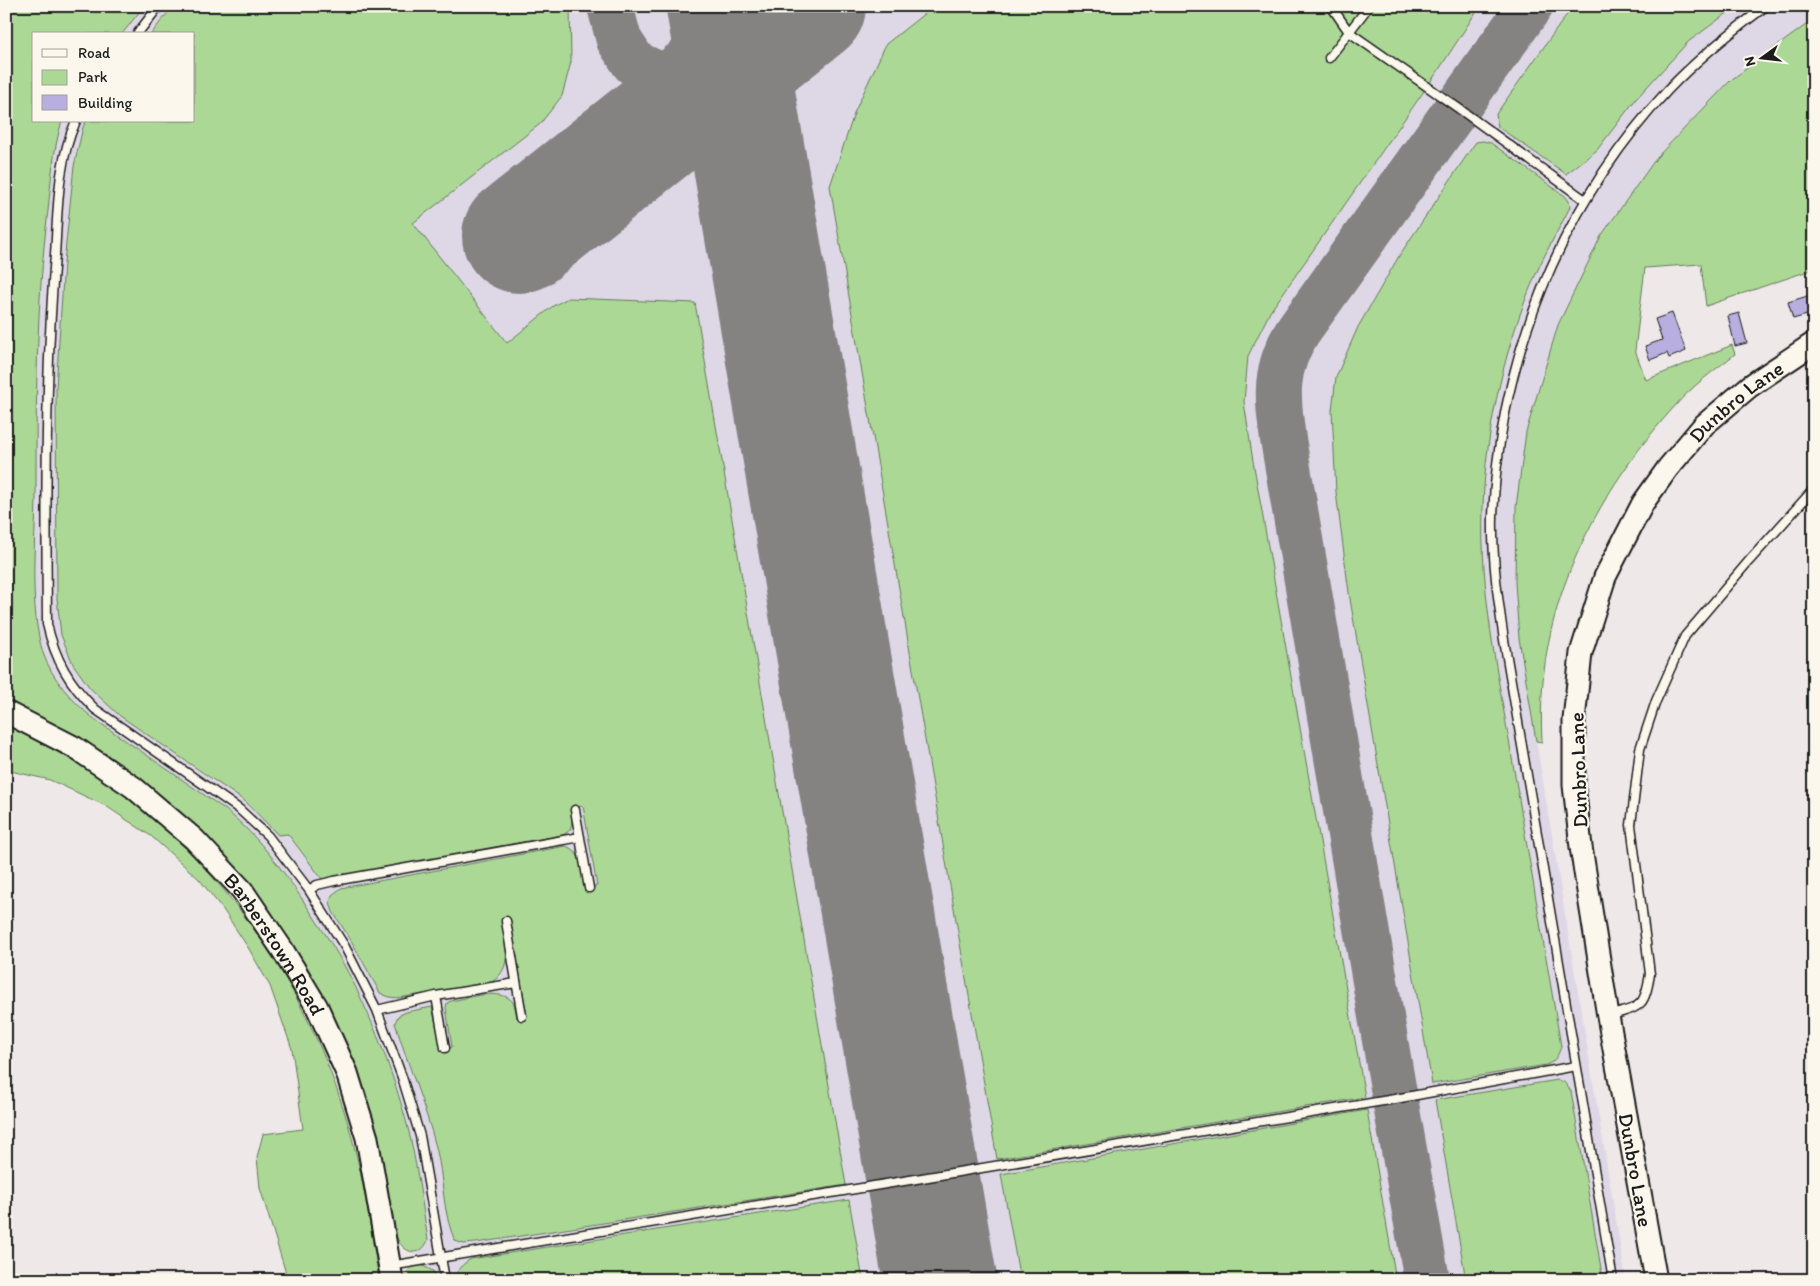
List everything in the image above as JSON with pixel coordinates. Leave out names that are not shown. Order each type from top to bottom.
[{"type":"main road","name":"Dunbro Lane","points":[[1656,1280],[1608,1016],[1581,847],[1574,785],[1574,720],[1581,653],[1605,577],[1643,503],[1668,468],[1704,425],[1723,408],[1750,386],[1814,343]]},
{"type":"main road","name":"Barberstown Road","points":[[6,712],[74,747],[133,787],[194,839],[242,890],[282,949],[317,1007],[347,1073],[367,1138],[391,1273]]},
{"type":"lane","points":[[139,32],[159,6]]},
{"type":"lane","points":[[1331,6],[1349,32],[1585,200]]},
{"type":"lane","points":[[1330,58],[1369,6]]},
{"type":"lane","points":[[1613,1280],[1496,584],[1493,517],[1499,451],[1512,379],[1531,316],[1553,263],[1585,200],[1624,144],[1669,89],[1726,36],[1766,6]]},
{"type":"lane","points":[[76,122],[62,169],[50,319],[45,452],[47,624],[52,646],[63,669],[79,694],[95,709],[239,809],[268,836],[309,890],[345,947],[377,1010],[402,1077],[420,1136],[445,1280]]},
{"type":"lane","points":[[1608,1016],[1638,1007],[1647,995],[1650,974],[1631,825],[1640,748],[1656,701],[1685,636],[1814,489]]},
{"type":"lane","points":[[575,810],[589,888]]},
{"type":"lane","points":[[309,890],[317,885],[334,881],[580,838]]},
{"type":"lane","points":[[506,921],[522,1016]]},
{"type":"lane","points":[[377,1010],[436,996],[516,983]]},
{"type":"lane","points":[[436,996],[445,1048]]},
{"type":"lane","points":[[391,1273],[441,1256],[952,1174],[1385,1101],[1576,1066]]},
{"type":"shaded area","points":[[63,6],[1814,6],[1814,19],[1731,80],[1657,157],[1601,236],[1558,325],[1526,432],[1516,507],[1515,583],[1519,638],[1626,1280],[421,1280],[412,1222],[390,1116],[244,847],[35,694],[6,229],[34,122],[195,122],[195,32],[46,32]]},
{"type":"green space","points":[[6,6],[144,6],[124,32],[32,32],[32,122],[62,122],[56,143],[44,247],[38,354],[34,597],[43,653],[57,681],[70,697],[93,718],[226,810],[251,833],[282,870],[331,942],[369,1015],[395,1084],[408,1128],[428,1240],[421,1250],[412,1252],[404,1248],[397,1238],[378,1144],[366,1099],[342,1037],[308,968],[269,911],[222,852],[182,814],[138,778],[108,755],[6,700]]},
{"type":"green space","points":[[173,6],[570,6],[571,62],[562,96],[540,124],[413,223],[507,343],[553,306],[568,298],[695,303],[846,1185],[476,1243],[464,1244],[455,1241],[445,1207],[436,1147],[395,1023],[398,1016],[406,1012],[432,1007],[442,1050],[452,1047],[446,1008],[447,1003],[451,1001],[475,996],[501,995],[513,1002],[517,1018],[527,1016],[510,920],[502,922],[506,962],[499,976],[492,982],[399,998],[389,997],[380,993],[333,912],[330,902],[332,895],[341,888],[566,846],[576,853],[582,868],[585,887],[597,886],[583,806],[571,808],[572,822],[570,830],[563,835],[322,879],[288,834],[278,835],[246,802],[120,716],[90,688],[73,664],[61,635],[57,598],[56,388],[64,263],[74,166],[86,122],[195,122],[195,32],[153,32]]},
{"type":"green space","points":[[934,6],[1480,6],[1438,71],[1270,312],[1248,356],[1244,402],[1252,455],[1365,1097],[997,1159],[830,186],[855,111],[886,44]]},
{"type":"green space","points":[[1573,6],[1737,6],[1688,42],[1636,99],[1597,150],[1566,174],[1498,127],[1496,114]]},
{"type":"green space","points":[[1814,19],[1814,269],[1706,306],[1701,264],[1645,268],[1635,350],[1646,380],[1732,345],[1735,354],[1689,392],[1650,435],[1627,466],[1587,533],[1571,568],[1558,605],[1548,643],[1542,689],[1542,742],[1536,741],[1519,638],[1515,583],[1516,507],[1526,432],[1558,325],[1601,236],[1657,157],[1731,80]]},
{"type":"green space","points":[[1476,142],[1491,143],[1565,196],[1569,201],[1570,207],[1543,258],[1528,293],[1508,352],[1493,415],[1488,447],[1483,508],[1484,569],[1491,630],[1561,1046],[1556,1058],[1546,1065],[1432,1084],[1349,593],[1336,492],[1332,410],[1336,377],[1358,327],[1399,256]]},
{"type":"green space","points":[[6,725],[85,768],[142,808],[184,846],[222,888],[257,933],[287,981],[313,1032],[335,1084],[361,1173],[379,1280],[288,1280],[260,1188],[257,1157],[263,1134],[303,1129],[292,1049],[270,986],[224,911],[199,879],[151,836],[106,806],[50,780],[6,770]]},
{"type":"green space","points":[[1558,1080],[1564,1082],[1571,1091],[1603,1280],[1466,1280],[1435,1100]]},
{"type":"green space","points":[[1367,1110],[1396,1280],[1020,1280],[1001,1174]]},
{"type":"green space","points":[[849,1200],[863,1280],[454,1280],[460,1268],[471,1259]]},
{"type":"green space","points":[[421,1265],[433,1271],[436,1280],[403,1280],[409,1270]]},
{"type":"building","points":[[1814,294],[1814,313],[1793,319],[1788,302]]},
{"type":"building","points":[[1672,313],[1686,351],[1669,358],[1667,353],[1650,360],[1645,346],[1662,340],[1655,319]]},
{"type":"building","points":[[1739,313],[1747,343],[1735,346],[1728,316]]},
{"type":"taxiway","points":[[610,6],[619,40],[634,63],[659,75],[680,81],[723,74]]},
{"type":"taxiway","points":[[1427,1280],[1283,439],[1279,409],[1279,383],[1285,358],[1298,331],[1530,6]]},
{"type":"runway","points":[[723,6],[940,1280]]},
{"type":"runway","points":[[519,236],[809,6]]}]
